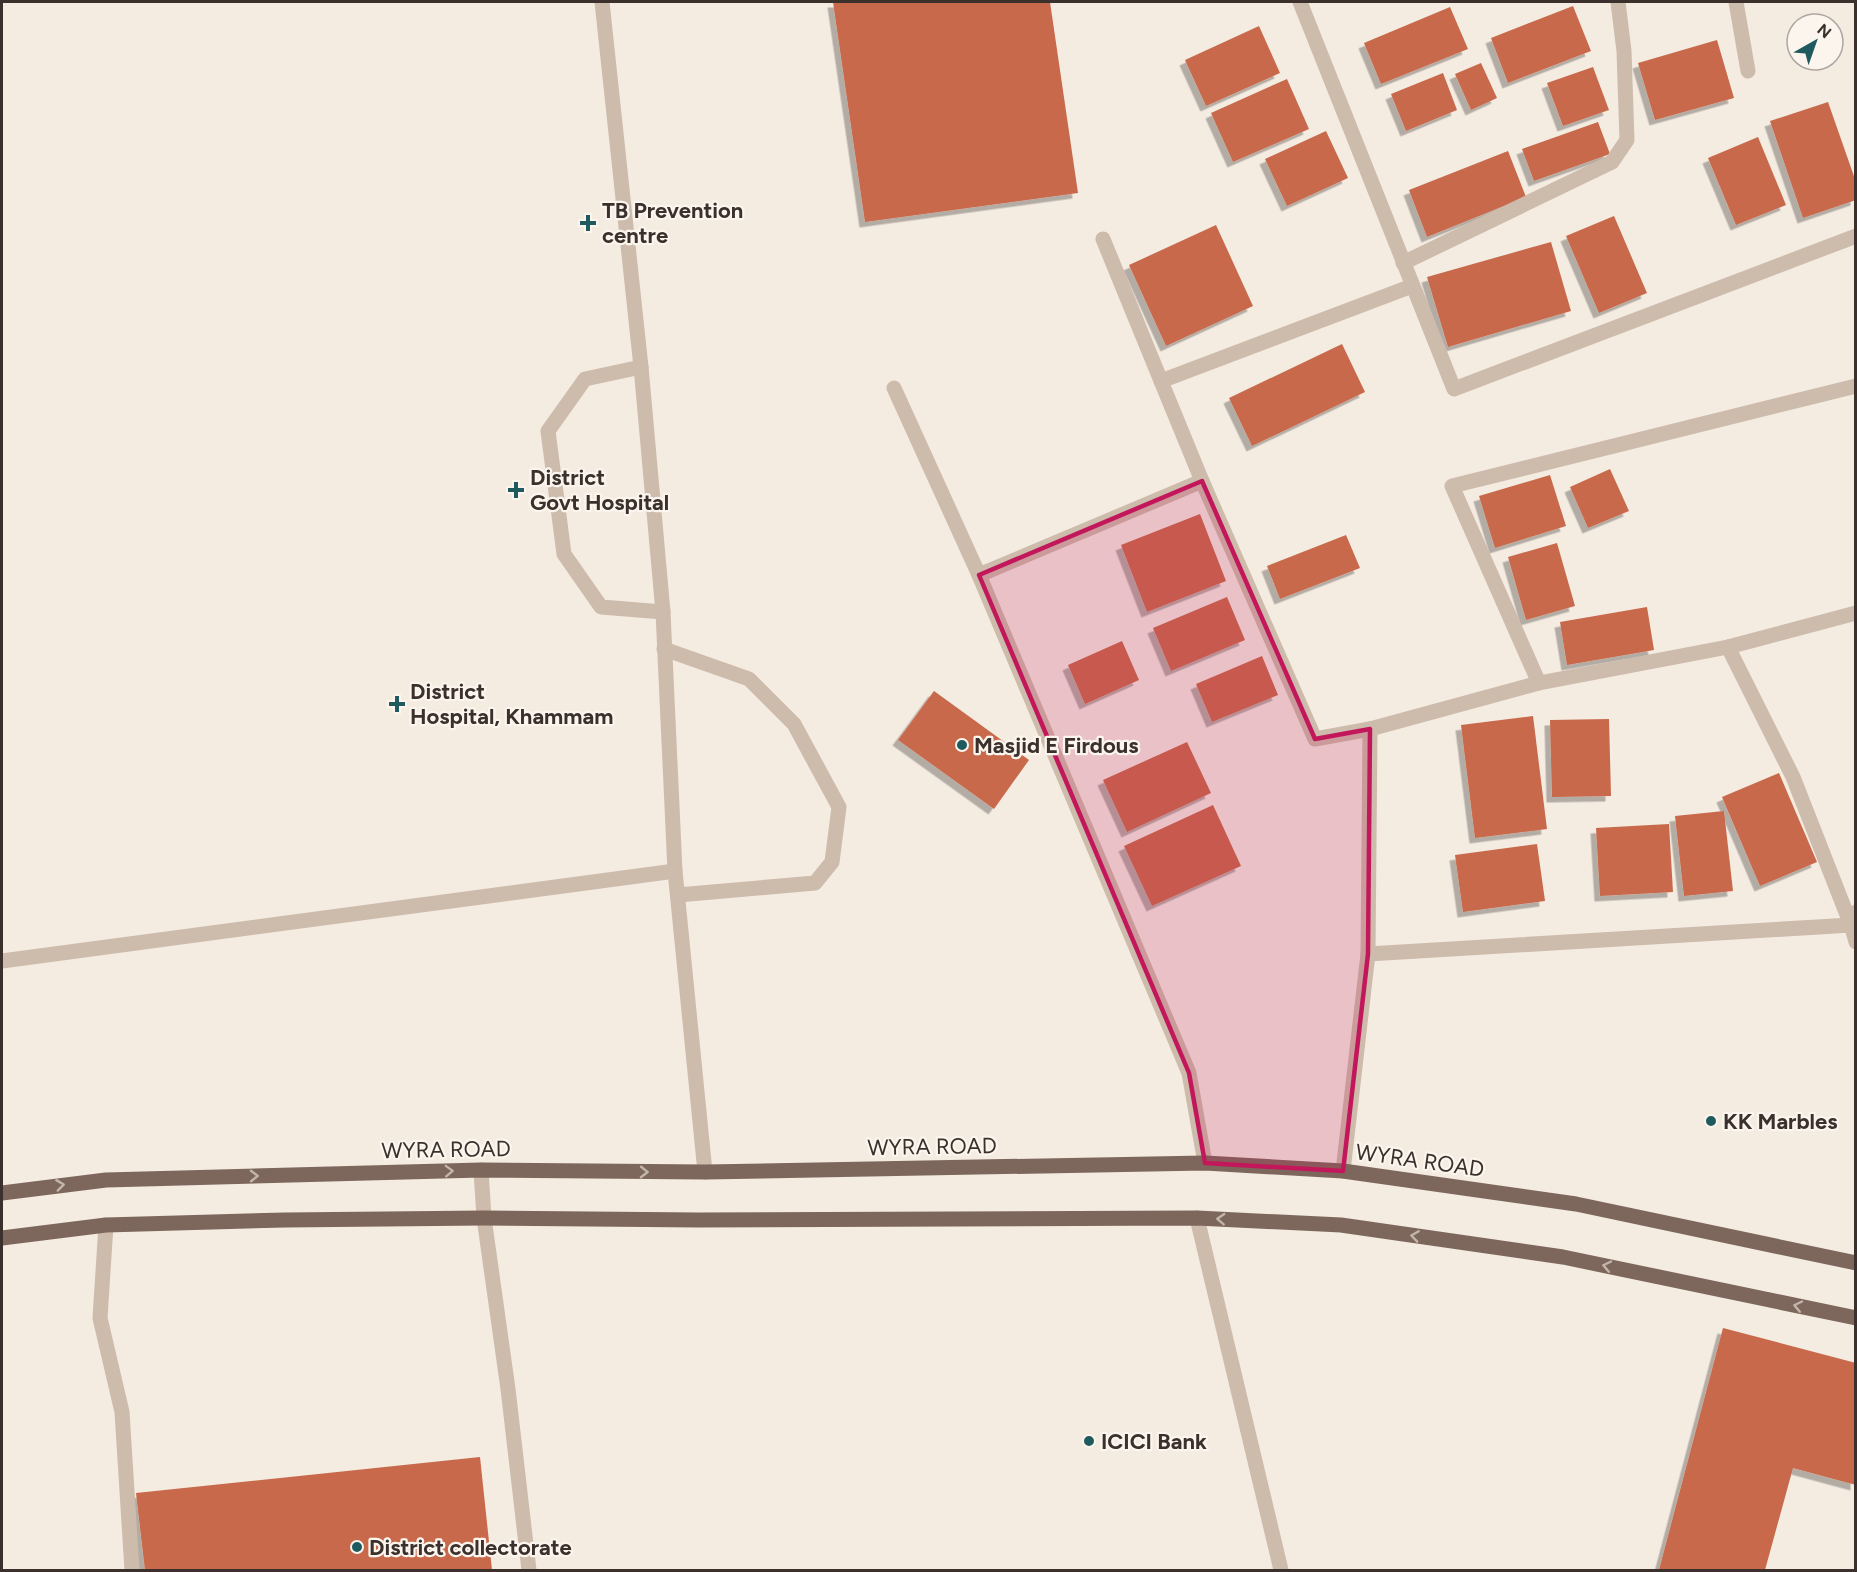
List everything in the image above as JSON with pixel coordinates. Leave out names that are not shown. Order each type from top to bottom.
[{"type":"main road","name":"WYRA ROAD","points":[[2,1193],[106,1180],[481,1170],[705,1172],[1204,1163],[1343,1171],[1576,1204],[1856,1263]]},
{"type":"main road","points":[[2,1238],[106,1225],[285,1220],[1197,1218],[1341,1225],[1563,1257],[1856,1318]]},
{"type":"street","points":[[602,2],[641,367],[663,612],[675,871],[705,1172]]},
{"type":"street","points":[[1300,2],[1454,389],[1856,236]]},
{"type":"street","points":[[1403,263],[1612,162],[1627,140],[1624,51],[1618,2]]},
{"type":"street","points":[[1736,2],[1748,71]]},
{"type":"street","points":[[1102,239],[1202,481],[1315,739],[1370,729],[1539,683],[1728,647],[1856,613]]},
{"type":"street","points":[[1161,381],[1412,286]]},
{"type":"street","points":[[641,367],[585,379],[548,431],[564,554],[602,607],[663,612]]},
{"type":"street","points":[[1539,683],[1452,486],[1856,386]]},
{"type":"street","points":[[894,388],[979,575],[1189,1073],[1204,1163]]},
{"type":"street","points":[[979,575],[1202,481]]},
{"type":"street","points":[[1728,647],[1793,777],[1853,919],[1856,942]]},
{"type":"street","points":[[664,649],[749,679],[794,724],[839,807],[832,862],[815,883],[678,895]]},
{"type":"street","points":[[1343,1171],[1368,954],[1370,729]]},
{"type":"street","points":[[2,961],[675,871]]},
{"type":"street","points":[[1368,954],[1853,919]]},
{"type":"street","points":[[481,1170],[484,1218],[508,1389],[529,1570]]},
{"type":"street","points":[[1197,1218],[1281,1570]]},
{"type":"street","points":[[106,1225],[100,1318],[122,1412],[132,1570]]},
{"type":"highlighted area","points":[[1202,481],[1315,739],[1370,729],[1368,954],[1343,1171],[1205,1163],[1189,1073],[979,575]]},
{"type":"building","points":[[833,2],[1050,2],[1078,193],[865,222]]},
{"type":"building","points":[[1573,6],[1591,51],[1508,83],[1491,38]]},
{"type":"building","points":[[1450,7],[1468,49],[1381,84],[1364,43]]},
{"type":"building","points":[[1259,26],[1280,73],[1206,106],[1185,60]]},
{"type":"building","points":[[1717,40],[1734,98],[1655,120],[1638,63]]},
{"type":"building","points":[[1481,63],[1497,98],[1471,110],[1455,74]]},
{"type":"building","points":[[1593,67],[1609,110],[1563,126],[1547,83]]},
{"type":"building","points":[[1443,73],[1457,110],[1406,131],[1391,94]]},
{"type":"building","points":[[1287,79],[1309,129],[1233,162],[1211,113]]},
{"type":"building","points":[[1828,102],[1856,182],[1856,200],[1803,218],[1770,121]]},
{"type":"building","points":[[1598,122],[1610,154],[1534,181],[1522,149]]},
{"type":"building","points":[[1326,131],[1348,178],[1287,206],[1265,159]]},
{"type":"building","points":[[1758,137],[1786,205],[1736,225],[1708,158]]},
{"type":"building","points":[[1508,151],[1526,197],[1427,237],[1409,190]]},
{"type":"building","points":[[1614,216],[1647,293],[1599,313],[1566,236]]},
{"type":"building","points":[[1216,225],[1253,306],[1166,346],[1129,265]]},
{"type":"building","points":[[1551,242],[1571,311],[1448,347],[1427,277]]},
{"type":"building","points":[[1342,344],[1365,392],[1252,446],[1229,398]]},
{"type":"building","points":[[1610,469],[1629,511],[1588,528],[1570,487]]},
{"type":"building","points":[[1550,475],[1566,526],[1495,548],[1479,496]]},
{"type":"building","points":[[1200,514],[1226,581],[1147,612],[1121,545]]},
{"type":"building","points":[[1346,535],[1360,568],[1280,599],[1267,566]]},
{"type":"building","points":[[1557,543],[1575,606],[1526,620],[1508,557]]},
{"type":"building","points":[[1227,597],[1245,640],[1171,671],[1153,628]]},
{"type":"building","points":[[1647,607],[1654,650],[1567,665],[1560,622]]},
{"type":"building","points":[[1122,641],[1139,680],[1085,704],[1068,665]]},
{"type":"building","points":[[1262,656],[1278,695],[1212,722],[1196,684]]},
{"type":"building","points":[[934,691],[1029,760],[994,809],[898,740]]},
{"type":"building","points":[[1533,716],[1547,829],[1475,838],[1461,725]]},
{"type":"building","points":[[1609,719],[1611,796],[1552,797],[1550,720]]},
{"type":"building","points":[[1187,742],[1211,793],[1127,832],[1103,780]]},
{"type":"building","points":[[1779,773],[1817,862],[1760,886],[1722,797]]},
{"type":"building","points":[[1213,805],[1241,866],[1152,906],[1124,846]]},
{"type":"building","points":[[1724,811],[1733,891],[1684,896],[1675,816]]},
{"type":"building","points":[[1669,824],[1673,892],[1600,896],[1596,828]]},
{"type":"building","points":[[1537,844],[1545,901],[1463,912],[1455,855]]},
{"type":"building","points":[[1723,1328],[1856,1363],[1856,1485],[1793,1468],[1765,1570],[1659,1570]]},
{"type":"building","points":[[480,1457],[492,1570],[145,1570],[136,1493]]},
{"type":"place","name":"TB Prevention centre","points":[[588,223]]},
{"type":"place","name":"District Govt Hospital","points":[[516,490]]},
{"type":"place","name":"District Hospital, Khammam","points":[[397,704]]},
{"type":"place","name":"Masjid E Firdous","points":[[962,745]]},
{"type":"place","name":"KK Marbles","points":[[1711,1121]]},
{"type":"place","name":"ICICI Bank","points":[[1089,1441]]},
{"type":"place","name":"District collectorate","points":[[357,1547]]}]
